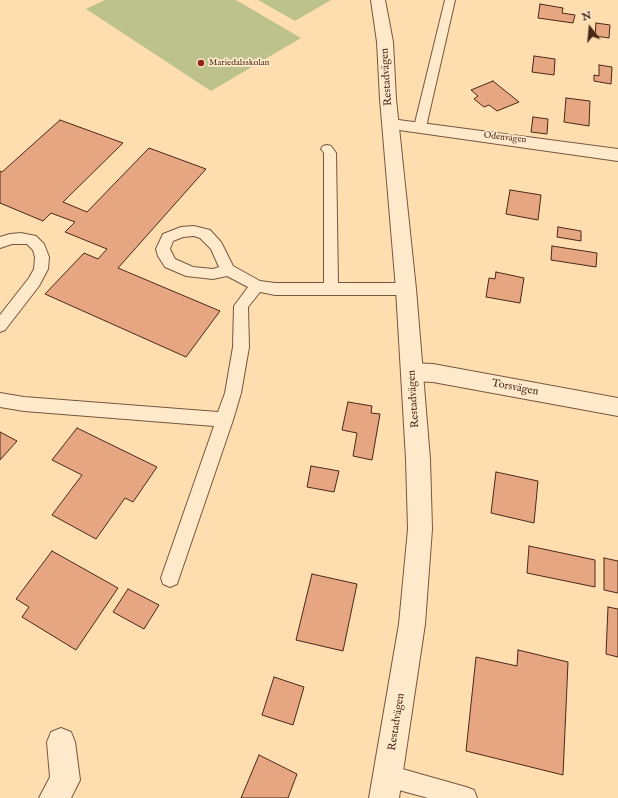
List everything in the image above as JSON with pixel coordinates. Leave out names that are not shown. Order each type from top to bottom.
[{"type":"street","name":"Restadvägen","points":[[378,0],[385,42],[406,289],[418,459],[419,543],[412,624],[384,798]]},
{"type":"street","name":"Odenvägen","points":[[391,124],[618,155]]},
{"type":"street","name":"Torsvägen","points":[[412,372],[433,373],[618,407]]},
{"type":"street","points":[[54,798],[65,780],[61,742]]},
{"type":"lane","points":[[420,127],[450,0]]},
{"type":"lane","points":[[327,149],[330,153],[331,289]]},
{"type":"lane","points":[[0,243],[10,239],[20,238],[31,240],[39,248],[42,257],[41,269],[34,282],[0,326]]},
{"type":"lane","points":[[228,270],[257,286],[275,290],[406,289]]},
{"type":"lane","points":[[170,578],[233,393],[241,347],[241,306],[257,286]]},
{"type":"lane","points":[[0,400],[24,404],[225,420]]},
{"type":"lane","points":[[388,776],[466,798]]},
{"type":"green space","points":[[105,0],[236,0],[301,38],[211,91],[86,9]]},
{"type":"green space","points":[[258,0],[331,0],[295,21]]},
{"type":"building","points":[[540,4],[563,8],[562,13],[575,15],[573,23],[538,18]]},
{"type":"building","points":[[596,23],[610,25],[609,38],[595,36]]},
{"type":"building","points":[[534,56],[555,59],[554,75],[532,72]]},
{"type":"building","points":[[599,65],[612,67],[611,84],[594,81],[594,75],[599,76]]},
{"type":"building","points":[[493,81],[519,102],[497,111],[489,105],[484,107],[474,99],[478,96],[471,90]]},
{"type":"building","points":[[566,98],[590,101],[589,126],[564,122]]},
{"type":"building","points":[[533,117],[548,119],[547,134],[531,132]]},
{"type":"building","points":[[60,120],[123,143],[63,202],[87,212],[149,148],[206,169],[118,268],[220,311],[186,357],[45,294],[84,253],[98,259],[107,249],[65,232],[75,222],[51,213],[43,221],[0,203],[0,171],[2,172]]},
{"type":"building","points":[[510,190],[541,195],[538,220],[506,214]]},
{"type":"building","points":[[558,227],[581,231],[581,241],[557,237]]},
{"type":"building","points":[[552,246],[597,253],[596,267],[551,260]]},
{"type":"building","points":[[496,272],[524,278],[520,303],[486,297],[489,278],[495,279]]},
{"type":"building","points":[[348,402],[372,406],[371,413],[380,414],[372,460],[353,456],[357,433],[342,430]]},
{"type":"building","points":[[77,428],[157,467],[133,502],[125,498],[96,539],[52,515],[82,475],[52,460]]},
{"type":"building","points":[[0,432],[17,441],[0,460]]},
{"type":"building","points":[[311,466],[339,471],[334,492],[307,487]]},
{"type":"building","points":[[496,472],[538,481],[534,523],[491,513]]},
{"type":"building","points":[[529,546],[595,560],[595,587],[527,573]]},
{"type":"building","points":[[52,551],[118,588],[76,650],[22,617],[29,607],[16,599]]},
{"type":"building","points":[[604,558],[618,561],[618,593],[604,590]]},
{"type":"building","points":[[312,574],[357,584],[343,651],[296,640]]},
{"type":"building","points":[[128,589],[159,605],[144,629],[113,612]]},
{"type":"building","points":[[608,607],[618,609],[618,657],[606,654]]},
{"type":"building","points":[[518,650],[568,662],[563,775],[466,751],[476,657],[517,666]]},
{"type":"building","points":[[274,677],[304,687],[293,725],[262,715]]},
{"type":"building","points":[[259,755],[297,774],[288,798],[241,798]]},
{"type":"place","name":"Mariedalsskolan","points":[[201,63]]}]
